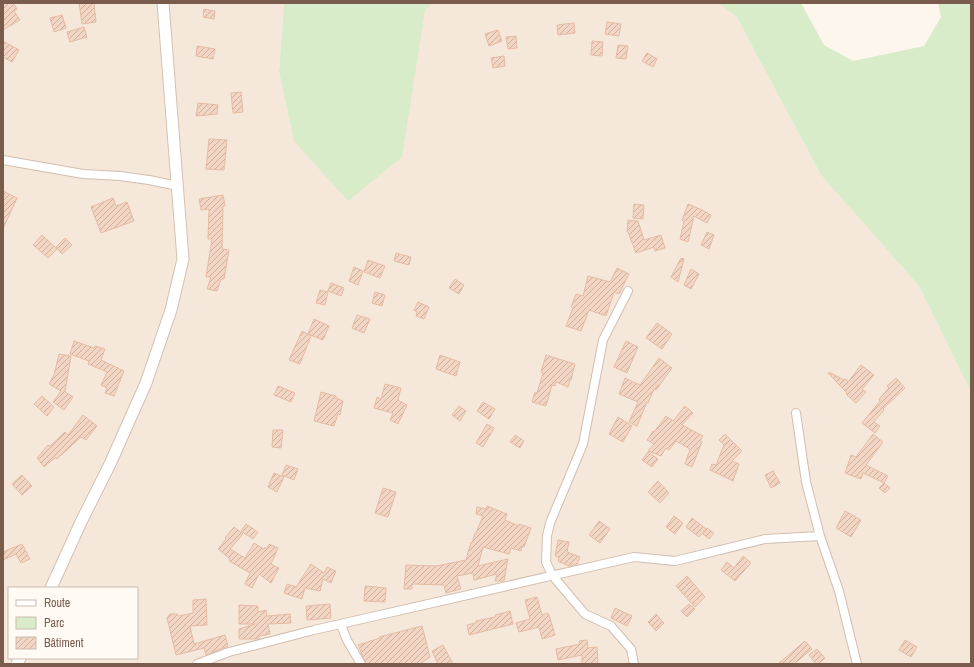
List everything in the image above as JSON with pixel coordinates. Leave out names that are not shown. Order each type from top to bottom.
[{"type":"street","points":[[51,587],[80,522],[110,464],[146,383],[170,310],[183,259],[163,3]]},
{"type":"street","points":[[3,160],[83,174],[120,176],[178,186]]},
{"type":"street","points":[[628,290],[603,340],[583,444],[550,523],[547,536],[546,562],[552,575],[585,614],[611,626],[631,649],[634,664]]},
{"type":"street","points":[[796,413],[806,482],[820,536],[839,591],[857,664]]},
{"type":"street","points":[[196,664],[229,652],[314,630],[634,557],[675,561],[764,539],[820,536]]},
{"type":"street","points":[[341,625],[347,640],[361,664]]},
{"type":"shaded area","points":[[3,3],[284,3],[279,71],[425,10],[432,3],[718,3],[736,16],[821,175],[919,286],[971,392],[971,664],[3,664]]},
{"type":"green space","points":[[284,3],[432,3],[425,11],[402,157],[348,201],[294,141],[279,71]]},
{"type":"green space","points":[[718,3],[801,3],[824,45],[853,61],[924,46],[941,17],[938,3],[971,3],[971,392],[919,286],[821,175],[736,16]]},
{"type":"building","points":[[3,3],[13,3],[17,9],[14,11],[20,20],[3,30]]},
{"type":"building","points":[[79,3],[94,3],[96,22],[82,24]]},
{"type":"building","points":[[204,9],[215,11],[214,19],[203,17]]},
{"type":"building","points":[[62,15],[66,28],[54,32],[50,18]]},
{"type":"building","points":[[607,22],[621,24],[619,36],[605,34]]},
{"type":"building","points":[[574,23],[575,33],[558,35],[557,25]]},
{"type":"building","points":[[84,27],[87,37],[70,42],[67,32]]},
{"type":"building","points":[[498,30],[502,41],[489,46],[485,34]]},
{"type":"building","points":[[516,36],[517,48],[508,49],[506,37]]},
{"type":"building","points":[[3,41],[19,50],[12,62],[3,57]]},
{"type":"building","points":[[592,41],[603,42],[602,56],[591,55]]},
{"type":"building","points":[[618,45],[628,46],[626,59],[616,58]]},
{"type":"building","points":[[197,46],[215,49],[213,59],[196,56]]},
{"type":"building","points":[[647,53],[657,59],[653,67],[642,61]]},
{"type":"building","points":[[504,56],[505,66],[493,68],[491,58]]},
{"type":"building","points":[[241,92],[243,112],[233,113],[231,93]]},
{"type":"building","points":[[198,103],[218,105],[217,114],[196,116]]},
{"type":"building","points":[[209,139],[227,140],[224,170],[206,169]]},
{"type":"building","points":[[3,191],[17,198],[3,229]]},
{"type":"building","points":[[223,195],[225,206],[223,206],[222,249],[229,250],[224,279],[221,279],[217,291],[207,289],[211,277],[206,277],[212,239],[208,239],[209,209],[201,210],[199,199]]},
{"type":"building","points":[[113,198],[116,206],[127,202],[134,221],[101,233],[91,207]]},
{"type":"building","points":[[634,204],[644,205],[643,219],[633,218]]},
{"type":"building","points":[[688,204],[711,215],[707,223],[694,216],[688,242],[680,239],[684,221],[682,220]]},
{"type":"building","points":[[628,220],[638,221],[644,240],[661,235],[665,248],[655,251],[654,247],[636,253],[627,232]]},
{"type":"building","points":[[707,232],[714,235],[709,249],[701,245]]},
{"type":"building","points":[[42,235],[57,249],[48,258],[33,245]]},
{"type":"building","points":[[65,238],[72,245],[62,254],[56,247]]},
{"type":"building","points":[[396,253],[411,257],[409,265],[394,261]]},
{"type":"building","points":[[681,258],[684,259],[678,282],[671,277]]},
{"type":"building","points":[[368,260],[385,266],[380,278],[364,272]]},
{"type":"building","points":[[354,267],[363,271],[358,285],[349,281]]},
{"type":"building","points":[[617,268],[629,274],[619,294],[614,292],[606,316],[589,310],[581,331],[566,326],[573,308],[571,307],[576,294],[583,296],[588,276],[610,282]]},
{"type":"building","points":[[691,269],[699,274],[691,289],[684,285]]},
{"type":"building","points":[[455,279],[464,285],[459,294],[449,288]]},
{"type":"building","points":[[331,283],[344,288],[341,296],[328,291]]},
{"type":"building","points":[[320,290],[328,292],[325,305],[316,303]]},
{"type":"building","points":[[375,292],[385,295],[382,306],[372,303]]},
{"type":"building","points":[[418,302],[429,307],[424,319],[416,316],[417,312],[414,310]]},
{"type":"building","points":[[357,315],[370,319],[364,333],[352,328]]},
{"type":"building","points":[[314,319],[329,326],[323,340],[308,334]]},
{"type":"building","points":[[657,323],[672,334],[662,349],[646,338]]},
{"type":"building","points":[[302,331],[311,336],[300,364],[289,360]]},
{"type":"building","points":[[74,341],[94,348],[95,346],[105,349],[101,360],[124,371],[114,396],[105,393],[107,388],[101,385],[107,372],[88,364],[89,361],[70,354]]},
{"type":"building","points":[[626,341],[638,347],[627,373],[614,367]]},
{"type":"building","points":[[59,354],[71,356],[65,392],[73,397],[64,410],[53,402],[61,391],[49,384],[54,375]]},
{"type":"building","points":[[440,355],[460,362],[456,376],[436,369]]},
{"type":"building","points":[[546,355],[575,364],[568,387],[556,382],[555,386],[552,385],[546,406],[532,402],[535,392],[537,393],[543,373],[541,372]]},
{"type":"building","points":[[659,358],[672,368],[656,390],[654,389],[637,426],[629,422],[638,402],[619,394],[625,378],[640,385]]},
{"type":"building","points":[[861,365],[874,375],[862,389],[866,392],[856,403],[828,373],[829,372],[844,380],[846,379],[848,382]]},
{"type":"building","points":[[896,378],[905,388],[883,409],[884,410],[874,422],[880,426],[875,433],[862,423],[889,388],[887,386]]},
{"type":"building","points":[[385,384],[401,388],[398,400],[407,405],[398,424],[390,420],[393,413],[374,408],[377,397],[381,399]]},
{"type":"building","points":[[278,386],[295,393],[291,402],[274,395]]},
{"type":"building","points":[[321,392],[336,396],[336,398],[343,401],[340,415],[338,414],[334,426],[314,421]]},
{"type":"building","points":[[42,396],[54,407],[47,416],[34,404]]},
{"type":"building","points":[[483,402],[495,409],[489,419],[477,411]]},
{"type":"building","points":[[459,406],[466,411],[460,421],[452,415]]},
{"type":"building","points":[[685,406],[693,413],[682,425],[703,436],[692,467],[685,464],[690,449],[676,441],[669,450],[666,448],[661,456],[648,451],[654,444],[647,440],[653,431],[654,432],[666,416],[673,421]]},
{"type":"building","points":[[83,415],[97,426],[86,440],[81,437],[57,459],[55,458],[44,467],[37,458],[48,445],[50,446],[65,432],[68,435]]},
{"type":"building","points":[[618,417],[632,426],[623,442],[609,434]]},
{"type":"building","points":[[487,424],[494,428],[483,447],[476,443]]},
{"type":"building","points":[[273,430],[283,430],[281,448],[272,447]]},
{"type":"building","points":[[725,434],[742,451],[732,461],[739,464],[733,481],[710,470],[712,464],[716,465],[724,445],[719,440]]},
{"type":"building","points":[[873,434],[883,442],[866,465],[888,476],[884,483],[863,473],[861,479],[845,473],[851,455],[856,457]]},
{"type":"building","points":[[515,435],[524,441],[520,448],[510,442]]},
{"type":"building","points":[[648,452],[658,459],[652,467],[642,460]]},
{"type":"building","points":[[286,465],[298,469],[294,480],[282,475]]},
{"type":"building","points":[[773,471],[780,483],[771,488],[765,475]]},
{"type":"building","points":[[274,473],[284,477],[277,492],[268,487]]},
{"type":"building","points":[[22,475],[32,486],[22,495],[12,484]]},
{"type":"building","points":[[658,481],[669,493],[660,503],[648,492]]},
{"type":"building","points":[[884,483],[890,488],[885,493],[879,488]]},
{"type":"building","points":[[383,488],[396,492],[388,517],[375,513]]},
{"type":"building","points":[[487,506],[507,514],[505,520],[519,526],[519,524],[531,528],[521,551],[511,548],[509,554],[483,547],[478,566],[508,559],[504,581],[495,581],[497,574],[474,580],[473,573],[457,576],[461,589],[446,593],[444,585],[412,584],[412,589],[404,589],[406,565],[436,566],[466,560],[471,542],[472,543],[483,516],[476,514],[477,507],[486,509]]},
{"type":"building","points":[[845,511],[861,520],[851,537],[836,528]]},
{"type":"building","points":[[674,516],[683,523],[675,534],[666,527]]},
{"type":"building","points":[[692,518],[706,529],[699,537],[686,527]]},
{"type":"building","points":[[599,521],[610,529],[600,543],[589,535]]},
{"type":"building","points":[[246,524],[258,532],[253,539],[241,531]]},
{"type":"building","points":[[234,527],[243,534],[230,549],[245,558],[254,543],[264,549],[265,547],[267,549],[269,544],[278,548],[271,564],[279,568],[271,583],[259,574],[252,588],[245,584],[250,573],[229,561],[230,559],[218,549]]},
{"type":"building","points":[[707,528],[714,533],[709,539],[703,534]]},
{"type":"building","points":[[558,540],[569,542],[567,552],[580,557],[577,564],[569,566],[558,561],[559,557],[555,556]]},
{"type":"building","points":[[22,544],[30,559],[21,563],[16,554],[3,560],[3,552]]},
{"type":"building","points":[[743,556],[751,563],[735,581],[721,570],[727,562],[734,568]]},
{"type":"building","points":[[311,564],[324,573],[327,567],[336,571],[331,583],[323,579],[320,591],[305,588],[302,599],[284,593],[287,584],[296,587]]},
{"type":"building","points":[[687,576],[705,597],[695,607],[676,586]]},
{"type":"building","points":[[365,586],[386,588],[385,602],[364,601]]},
{"type":"building","points":[[537,597],[542,615],[548,613],[555,635],[542,639],[539,627],[519,632],[516,623],[530,619],[525,600]]},
{"type":"building","points":[[206,599],[207,625],[190,626],[194,644],[225,635],[228,646],[206,655],[204,648],[176,655],[167,618],[170,614],[177,614],[179,616],[193,613],[193,600]]},
{"type":"building","points":[[330,604],[331,618],[307,620],[306,606]]},
{"type":"building","points":[[689,604],[695,609],[687,617],[681,611]]},
{"type":"building","points":[[239,605],[258,606],[258,612],[266,610],[267,616],[290,614],[291,623],[268,624],[270,634],[259,636],[259,639],[239,639],[239,629],[255,624],[239,624]]},
{"type":"building","points":[[615,608],[632,616],[627,626],[611,618]]},
{"type":"building","points":[[510,611],[513,624],[469,635],[467,625]]},
{"type":"building","points":[[656,614],[664,623],[656,631],[648,622]]},
{"type":"building","points":[[422,626],[430,657],[420,664],[366,664],[358,645],[380,638],[379,637]]},
{"type":"building","points":[[587,640],[588,648],[597,647],[598,664],[582,664],[582,655],[558,660],[556,649],[580,644],[579,641]]},
{"type":"building","points":[[905,640],[917,647],[911,657],[899,650]]},
{"type":"building","points":[[805,641],[812,649],[794,664],[778,664]]},
{"type":"building","points":[[443,645],[453,664],[438,664],[432,651]]},
{"type":"building","points":[[817,649],[825,658],[816,664],[809,655]]}]
